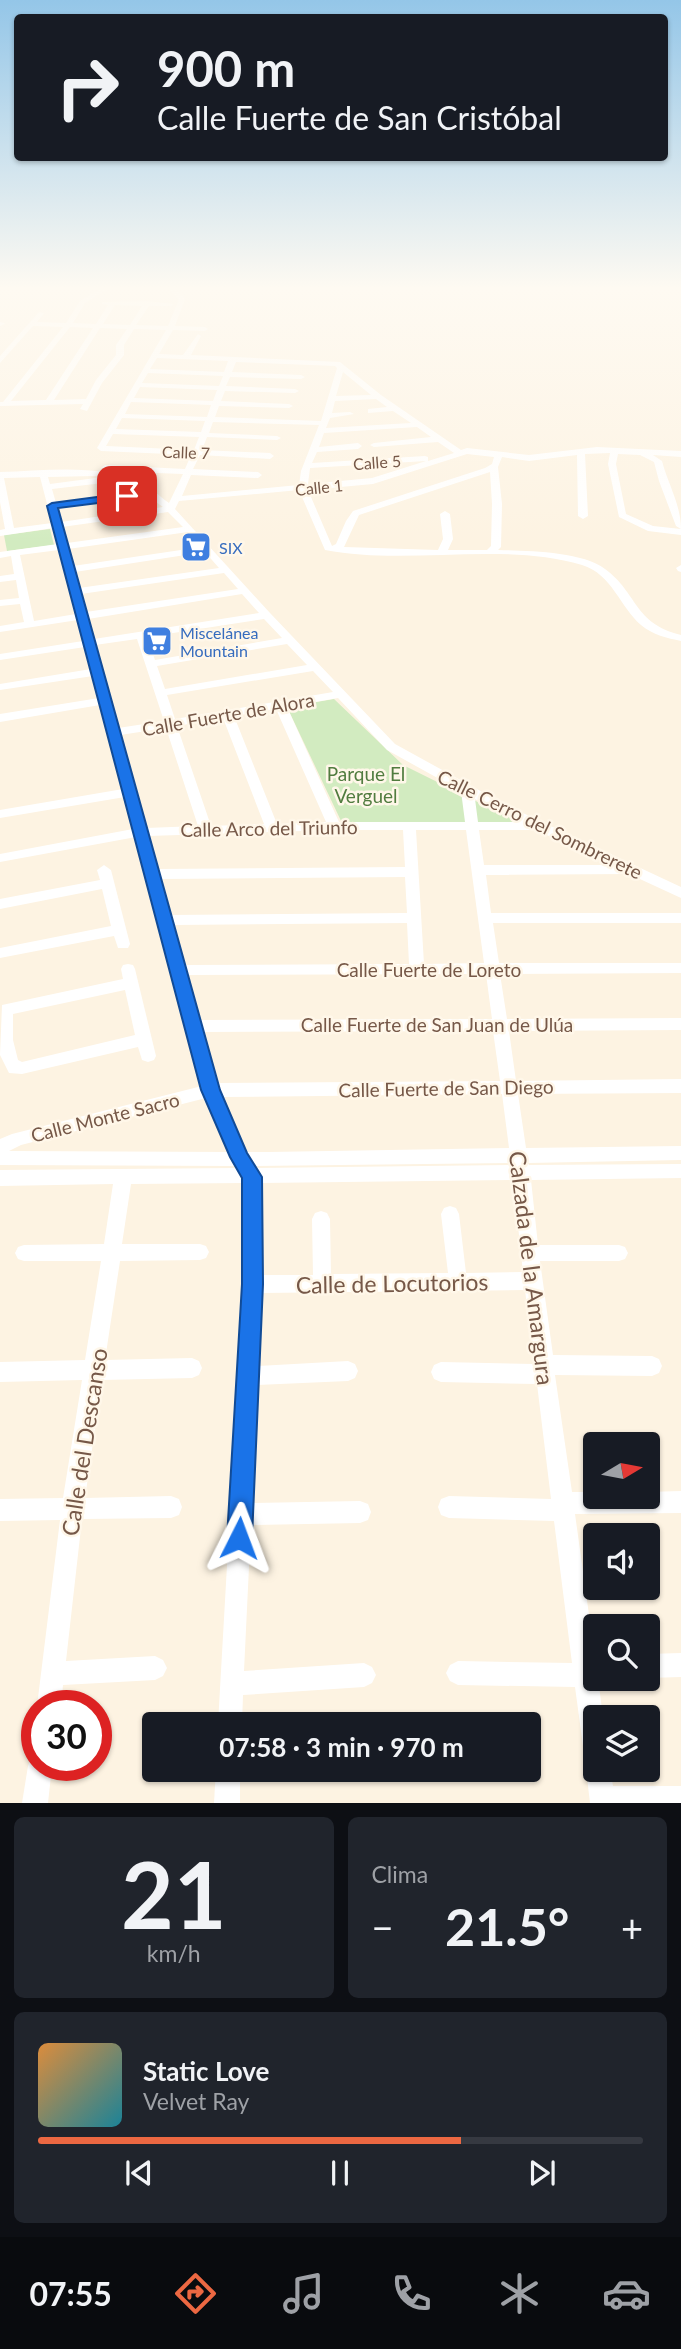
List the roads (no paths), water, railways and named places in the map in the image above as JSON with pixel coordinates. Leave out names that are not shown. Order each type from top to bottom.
[{"type":"street","points":[[3,403],[27,374]]},
{"type":"street","points":[[49,401],[67,374]]},
{"type":"street","points":[[3,403],[49,401],[86,405],[105,374]]},
{"type":"street","points":[[143,374],[112,431],[277,438]]},
{"type":"street","points":[[172,504],[229,374]]},
{"type":"street","points":[[232,374],[301,377],[252,494]]},
{"type":"street","points":[[333,549],[303,489],[307,466],[315,450],[339,374]]},
{"type":"street","points":[[351,374],[378,397],[460,453],[471,451],[529,458],[615,450],[681,454]]},
{"type":"street","points":[[137,385],[295,391]]},
{"type":"street","points":[[332,399],[378,397]]},
{"type":"street","points":[[130,400],[289,406]]},
{"type":"street","points":[[371,411],[397,408]]},
{"type":"street","points":[[324,423],[350,414]]},
{"type":"street","points":[[121,415],[418,425]]},
{"type":"street","name":"Calle 7","points":[[112,431],[101,448],[270,456]]},
{"type":"street","points":[[374,445],[438,439]]},
{"type":"street","points":[[315,450],[358,446]]},
{"type":"street","points":[[615,450],[612,464],[622,515],[651,529],[681,532]]},
{"type":"street","points":[[582,451],[583,516]]},
{"type":"street","points":[[636,451],[658,461],[681,526]]},
{"type":"street","name":"Calle 1","points":[[5,532],[57,526],[172,504],[373,481],[460,453]]},
{"type":"street","points":[[489,553],[496,547],[494,467],[498,456]]},
{"type":"street","name":"Calle 5","points":[[307,466],[447,457]]},
{"type":"street","points":[[333,549],[346,537],[350,518],[356,513],[494,467]]},
{"type":"street","points":[[97,468],[258,475]]},
{"type":"street","name":"Calle Cerro del Sombrerete","points":[[0,475],[97,468],[126,475],[136,484]]},
{"type":"street","name":"Calle Cerro del Sombrerete","points":[[0,475],[80,472],[118,478],[136,484],[172,504],[190,529],[266,615],[391,747],[467,790],[681,893]]},
{"type":"street","points":[[43,473],[211,1090],[240,1157],[252,1177],[252,1284],[230,1712]]},
{"type":"street","points":[[0,475],[5,532]]},
{"type":"street","points":[[47,487],[118,478]]},
{"type":"street","points":[[52,506],[152,493]]},
{"type":"street","points":[[442,552],[447,539],[445,514]]},
{"type":"street","points":[[0,555],[190,529]]},
{"type":"street","points":[[68,570],[208,549]]},
{"type":"street","points":[[333,549],[555,557],[602,568],[623,600],[646,625],[667,636],[681,638]]},
{"type":"street","points":[[15,553],[30,625]]},
{"type":"street","points":[[75,592],[226,570]]},
{"type":"street","points":[[0,579],[20,576]]},
{"type":"street","points":[[0,629],[245,591]]},
{"type":"street","points":[[0,603],[25,600]]},
{"type":"street","points":[[0,657],[266,615]]},
{"type":"street","points":[[141,635],[206,830]]},
{"type":"street","points":[[151,664],[291,640]]},
{"type":"street","points":[[160,693],[317,667]]},
{"type":"street","points":[[0,687],[96,672]]},
{"type":"street","name":"Calle Fuerte de Alora","points":[[113,733],[343,694]]},
{"type":"street","points":[[0,718],[104,701]]},
{"type":"street","points":[[280,705],[334,826]]},
{"type":"street","points":[[227,714],[273,829]]},
{"type":"street","name":"Calzada de la Amargura","points":[[467,790],[520,1164],[563,1506],[583,1636]]},
{"type":"street","points":[[0,814],[129,792]]},
{"type":"street","name":"Calle Arco del Triunfo","points":[[0,858],[140,832],[334,826],[540,826]]},
{"type":"street","points":[[409,826],[416,970]]},
{"type":"street","points":[[479,870],[635,870]]},
{"type":"street","points":[[151,874],[411,872]]},
{"type":"street","points":[[0,904],[105,876],[121,937],[0,953]]},
{"type":"street","points":[[164,920],[414,918]]},
{"type":"street","points":[[485,918],[681,918]]},
{"type":"street","name":"Calle Fuerte de Loreto","points":[[178,970],[681,968]]},
{"type":"street","points":[[144,1039],[15,1069],[10,1065],[3,1040],[4,1016],[7,1009],[130,976],[148,1056]]},
{"type":"street","name":"Calle Fuerte de San Juan de Ulúa","points":[[193,1026],[681,1024]]},
{"type":"street","name":"Calle Fuerte de San Diego","points":[[211,1090],[681,1086]]},
{"type":"street","name":"Calle Monte Sacro","points":[[0,1147],[18,1139],[211,1090]]},
{"type":"street","points":[[0,1178],[252,1177],[681,1153]]},
{"type":"street","points":[[0,1158],[240,1157],[681,1171]]},
{"type":"street","name":"Calle del Descanso","points":[[52,1690],[72,1510],[96,1370],[123,1178]]},
{"type":"street","points":[[450,1214],[458,1282]]},
{"type":"street","points":[[321,1219],[322,1283]]},
{"type":"street","points":[[24,1253],[200,1252]]},
{"type":"street","points":[[531,1252],[619,1253]]},
{"type":"street","name":"Calle de Locutorios","points":[[252,1284],[533,1281]]},
{"type":"street","points":[[441,1372],[652,1366]]},
{"type":"street","points":[[0,1373],[192,1368]]},
{"type":"street","points":[[247,1376],[348,1371]]},
{"type":"street","points":[[449,1507],[681,1502]]},
{"type":"street","points":[[0,1510],[171,1507]]},
{"type":"street","points":[[240,1514],[360,1512]]},
{"type":"street","points":[[660,1665],[681,1665]]},
{"type":"street","points":[[54,1674],[155,1668]]},
{"type":"street","points":[[458,1673],[583,1669]]},
{"type":"street","points":[[231,1684],[364,1675]]},
{"type":"street","points":[[35,1803],[38,1781]]},
{"type":"street","points":[[227,1803],[228,1782]]},
{"type":"street","points":[[600,1782],[602,1801],[681,1799]]},
{"type":"place","name":"SIX","points":[[196,547]]},
{"type":"place","name":"Miscelánea Mountain","points":[[157,641]]},
{"type":"park label","name":"Parque El Verguel","points":[[366,784]]}]
